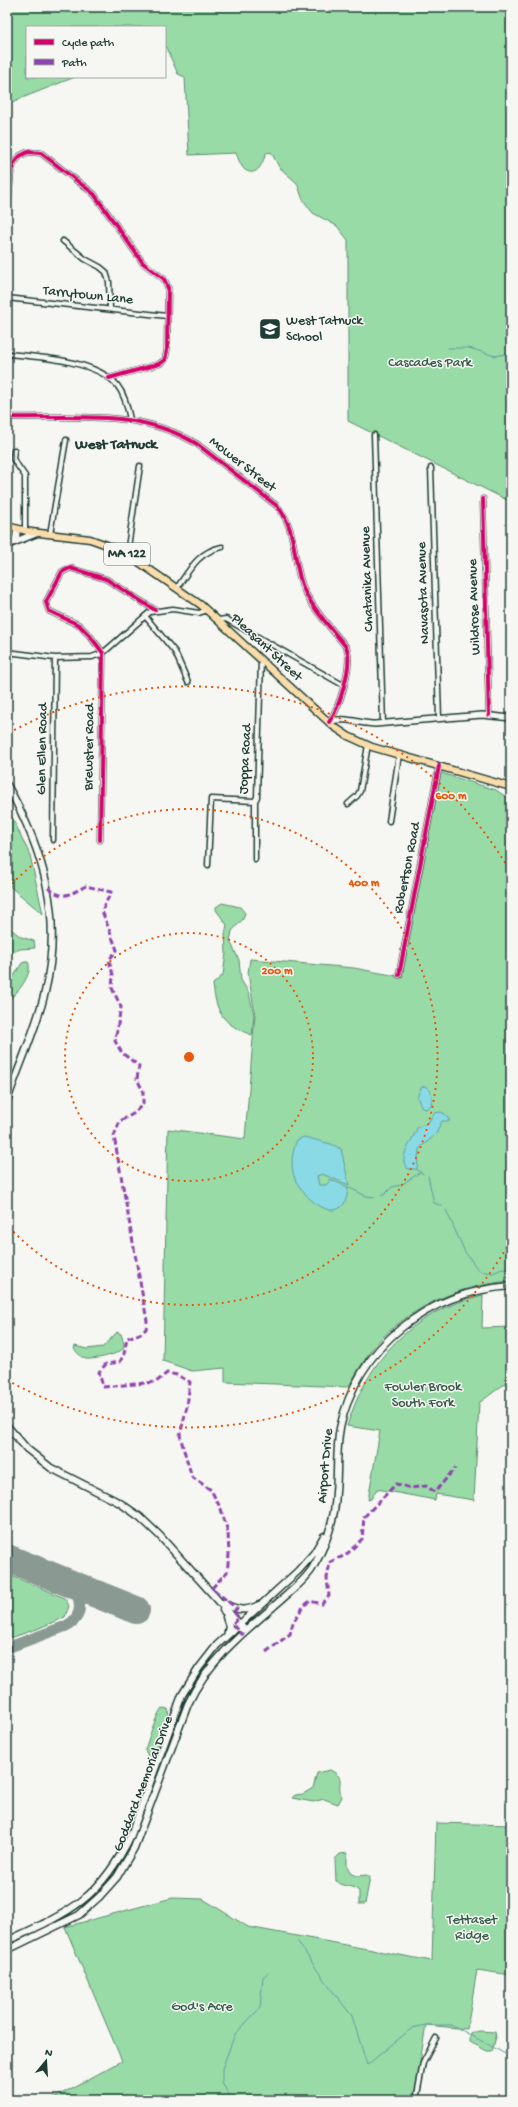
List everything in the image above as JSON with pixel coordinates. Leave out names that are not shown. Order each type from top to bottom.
[{"type":"main road","name":"Pleasant Street","points":[[7,526],[36,533],[90,539],[127,554],[201,605],[329,722],[348,736],[368,746],[511,787]]},
{"type":"main road","points":[[9,544],[16,538],[17,529]]},
{"type":"main road","points":[[9,544],[36,533]]},
{"type":"main road","points":[[7,785],[27,823],[39,852],[48,888],[52,928],[50,962],[45,991],[7,1102]]},
{"type":"main road","points":[[7,1094],[16,1074]]},
{"type":"main road","name":"Airport Drive","points":[[205,1587],[216,1597],[244,1631],[304,1578],[322,1550],[335,1506],[340,1428],[353,1392],[376,1354],[394,1333],[432,1307],[466,1293],[484,1288],[511,1286]]},
{"type":"main road","name":"Airport Drive","points":[[7,1426],[27,1449],[51,1468],[120,1503],[140,1517],[159,1535],[222,1608],[240,1626]]},
{"type":"main road","name":"Airport Drive","points":[[240,1626],[307,1562],[329,1528]]},
{"type":"main road","name":"Airport Drive","points":[[216,1597],[234,1609],[246,1610],[260,1605],[272,1596]]},
{"type":"main road","points":[[222,1608],[229,1626],[226,1638]]},
{"type":"main road","name":"Goddard Memorial Drive","points":[[7,1941],[74,1908],[93,1892],[111,1870],[131,1836],[182,1695],[207,1657],[240,1626]]},
{"type":"main road","name":"Goddard Memorial Drive","points":[[7,1950],[79,1915],[117,1878],[134,1848],[195,1690],[213,1663],[244,1631]]},
{"type":"street","points":[[7,216],[11,171],[14,162],[20,156],[28,152],[45,154],[94,194],[143,263],[166,282],[168,288],[166,353],[163,361],[109,378]]},
{"type":"street","points":[[63,241],[85,259],[104,270],[108,280],[110,309]]},
{"type":"street","name":"Tarrytown Lane","points":[[7,298],[167,316]]},
{"type":"street","points":[[7,354],[63,361],[93,370],[109,378],[122,393],[130,419]]},
{"type":"street","name":"Mower Street","points":[[7,417],[109,417],[130,419],[192,441],[280,510],[290,528],[304,590],[349,653],[349,662],[336,712],[329,722]]},
{"type":"street","name":"Chatanika Avenue","points":[[374,435],[383,723]]},
{"type":"street","points":[[50,534],[66,440]]},
{"type":"street","points":[[14,450],[13,459],[25,476],[25,531]]},
{"type":"street","points":[[127,554],[140,466]]},
{"type":"street","name":"Navasota Avenue","points":[[430,468],[439,718]]},
{"type":"street","name":"Wildrose Avenue","points":[[483,499],[489,715]]},
{"type":"street","points":[[177,588],[194,562],[203,554],[222,547]]},
{"type":"street","points":[[103,653],[90,636],[78,625],[51,612],[47,608],[47,600],[64,570],[72,568],[103,578],[155,610]]},
{"type":"street","points":[[192,612],[201,605]]},
{"type":"street","points":[[9,664],[9,652],[55,658],[79,658],[103,653],[145,616],[155,610],[174,609],[199,613],[207,610]]},
{"type":"street","points":[[145,616],[175,652],[188,682]]},
{"type":"street","points":[[218,620],[226,619],[343,686]]},
{"type":"street","name":"Brewster Road","points":[[100,840],[103,653]]},
{"type":"street","name":"Glen Ellen Road","points":[[52,840],[55,658]]},
{"type":"street","name":"Joppa Road","points":[[255,859],[255,801],[257,796],[261,660]]},
{"type":"street","points":[[329,722],[340,719],[359,723],[383,723],[489,715],[511,718]]},
{"type":"street","points":[[348,804],[360,791],[364,779],[365,756],[368,746]]},
{"type":"street","points":[[389,821],[398,754]]},
{"type":"street","name":"Robertson Road","points":[[399,974],[439,766]]},
{"type":"street","points":[[208,864],[211,799],[255,801]]},
{"type":"street","points":[[416,2100],[423,2063],[436,2038]]},
{"type":"green space","name":"Cascades Park","points":[[7,7],[511,7],[511,502],[348,421],[348,240],[337,226],[313,213],[303,200],[297,183],[279,167],[271,152],[266,153],[257,171],[253,172],[244,169],[236,153],[189,155],[185,77],[178,74],[166,47],[166,26],[26,26],[26,78],[72,78],[7,104]]},
{"type":"green space","points":[[441,773],[496,790],[511,800],[511,1281],[492,1283],[457,1292],[423,1307],[393,1328],[379,1341],[348,1387],[225,1382],[225,1368],[192,1371],[163,1361],[168,1129],[245,1139],[255,1014],[248,973],[250,959],[354,968],[402,977]]},
{"type":"green space","points":[[7,807],[30,855],[43,914],[7,884]]},
{"type":"green space","points":[[222,903],[240,907],[245,913],[243,919],[232,931],[230,941],[239,960],[241,980],[249,993],[254,1015],[252,1035],[242,1031],[228,1022],[219,1011],[216,1003],[213,984],[223,975],[226,953],[225,934],[227,925],[216,910],[216,907]]},
{"type":"green space","points":[[7,926],[21,937],[34,941],[35,948],[20,949],[7,955]]},
{"type":"green space","points":[[28,962],[29,967],[27,978],[20,989],[7,1000],[7,987],[22,963]]},
{"type":"green space","name":"Fowler Brook South Fork","points":[[483,1295],[482,1328],[511,1327],[511,1379],[479,1403],[474,1500],[436,1494],[435,1500],[377,1489],[371,1499],[368,1500],[380,1431],[347,1426],[356,1402],[367,1380],[381,1359],[396,1341],[414,1326],[435,1313],[458,1302]]},
{"type":"green space","points":[[117,1332],[121,1334],[124,1346],[123,1349],[114,1354],[95,1359],[86,1359],[74,1349],[75,1346],[87,1349],[103,1347]]},
{"type":"green space","points":[[7,1574],[65,1598],[69,1606],[65,1617],[37,1629],[7,1639]]},
{"type":"green space","points":[[162,1708],[168,1709],[169,1718],[157,1751],[148,1756],[145,1750],[150,1734]]},
{"type":"green space","points":[[330,1770],[340,1779],[340,1792],[342,1797],[338,1804],[324,1799],[313,1802],[292,1798],[295,1795],[303,1794],[313,1788],[317,1773]]},
{"type":"green space","name":"God's Acre","points":[[436,1823],[511,1825],[511,1975],[477,1970],[467,2029],[426,2025],[414,2100],[50,2100],[122,2061],[65,1927],[172,1898],[203,1899],[248,1927],[432,1961]]},
{"type":"green space","points":[[347,1853],[347,1866],[351,1874],[358,1876],[366,1875],[370,1877],[365,1904],[359,1904],[359,1891],[353,1887],[341,1885],[336,1881],[335,1859],[340,1854]]},
{"type":"green space","points":[[479,2031],[495,2032],[496,2037],[492,2051],[487,2051],[470,2042],[470,2034]]},
{"type":"water","points":[[424,1086],[431,1091],[432,1097],[431,1105],[426,1109],[422,1108],[417,1097],[421,1088]]},
{"type":"water","points":[[441,1112],[445,1114],[450,1121],[442,1121],[436,1134],[419,1149],[417,1169],[408,1169],[404,1160],[405,1154],[417,1128],[428,1123],[434,1113]]},
{"type":"water","points":[[304,1137],[331,1144],[341,1149],[349,1185],[322,1174],[317,1176],[319,1185],[326,1185],[329,1182],[329,1179],[348,1187],[346,1200],[341,1207],[335,1210],[328,1210],[314,1202],[302,1191],[295,1179],[292,1169],[294,1149],[297,1140]]},
{"type":"waterway","points":[[448,348],[469,348],[495,356],[511,353]]},
{"type":"waterway","points":[[417,1170],[423,1174]]},
{"type":"waterway","points":[[381,1196],[392,1187],[401,1185],[419,1173]]},
{"type":"waterway","points":[[428,1176],[434,1203],[442,1206]]},
{"type":"waterway","points":[[348,1187],[366,1196],[375,1197]]},
{"type":"waterway","points":[[446,1210],[465,1252],[479,1271],[493,1273],[502,1269],[511,1270]]},
{"type":"waterway","points":[[298,1942],[324,1980],[352,2016],[367,2065],[412,2028],[426,2025],[452,2025],[511,2057]]},
{"type":"waterway","points":[[232,2100],[222,2083],[222,2069],[235,2034],[260,2008],[263,1977],[268,1973]]},
{"type":"taxiway","points":[[7,1648],[66,1626],[77,1617],[80,1605],[76,1593],[66,1582]]},
{"type":"runway","points":[[7,1558],[136,1610]]},
{"type":"marked path","points":[[48,888],[63,895],[71,894],[86,886],[111,892],[102,911],[117,950],[109,960],[113,975],[112,988],[121,1007],[115,1041],[122,1053],[139,1066],[137,1079],[143,1091],[143,1104],[133,1114],[120,1121],[114,1136],[147,1321],[146,1329],[140,1334],[127,1338],[124,1354],[120,1362],[106,1364],[99,1372],[103,1387],[156,1382],[167,1373],[177,1375],[190,1382],[187,1407],[180,1435],[183,1447],[192,1477],[211,1490],[221,1509],[228,1532],[229,1555],[227,1572],[212,1588],[237,1609],[233,1611],[239,1618],[232,1624],[241,1634],[246,1634]]},
{"type":"marked path","points":[[266,1652],[290,1634],[293,1623],[303,1607],[310,1601],[322,1604],[329,1596],[327,1578],[330,1562],[346,1555],[362,1539],[364,1517],[396,1484],[411,1488],[426,1486],[435,1492],[455,1468]]},
{"type":"cycle path","points":[[7,216],[11,171],[14,163],[20,156],[28,152],[41,153],[94,194],[143,263],[164,279],[168,288],[167,350],[165,360],[159,364],[109,378]]},
{"type":"cycle path","points":[[7,417],[104,418],[128,420],[152,425],[175,433],[197,444],[277,506],[284,515],[292,536],[300,580],[304,590],[318,613],[346,647],[348,654],[347,674],[341,697],[329,722]]},
{"type":"cycle path","points":[[483,499],[489,715]]},
{"type":"cycle path","points":[[100,840],[103,653],[79,625],[49,611],[46,602],[62,572],[70,568],[106,579],[155,610]]},
{"type":"cycle path","points":[[399,975],[439,766]]},
{"type":"place","name":"West Tatnuck School","points":[[270,329]]},
{"type":"district","name":"West Tatnuck","points":[[116,445]]},
{"type":"park label","name":"Tettaset Ridge","points":[[472,1928]]}]
